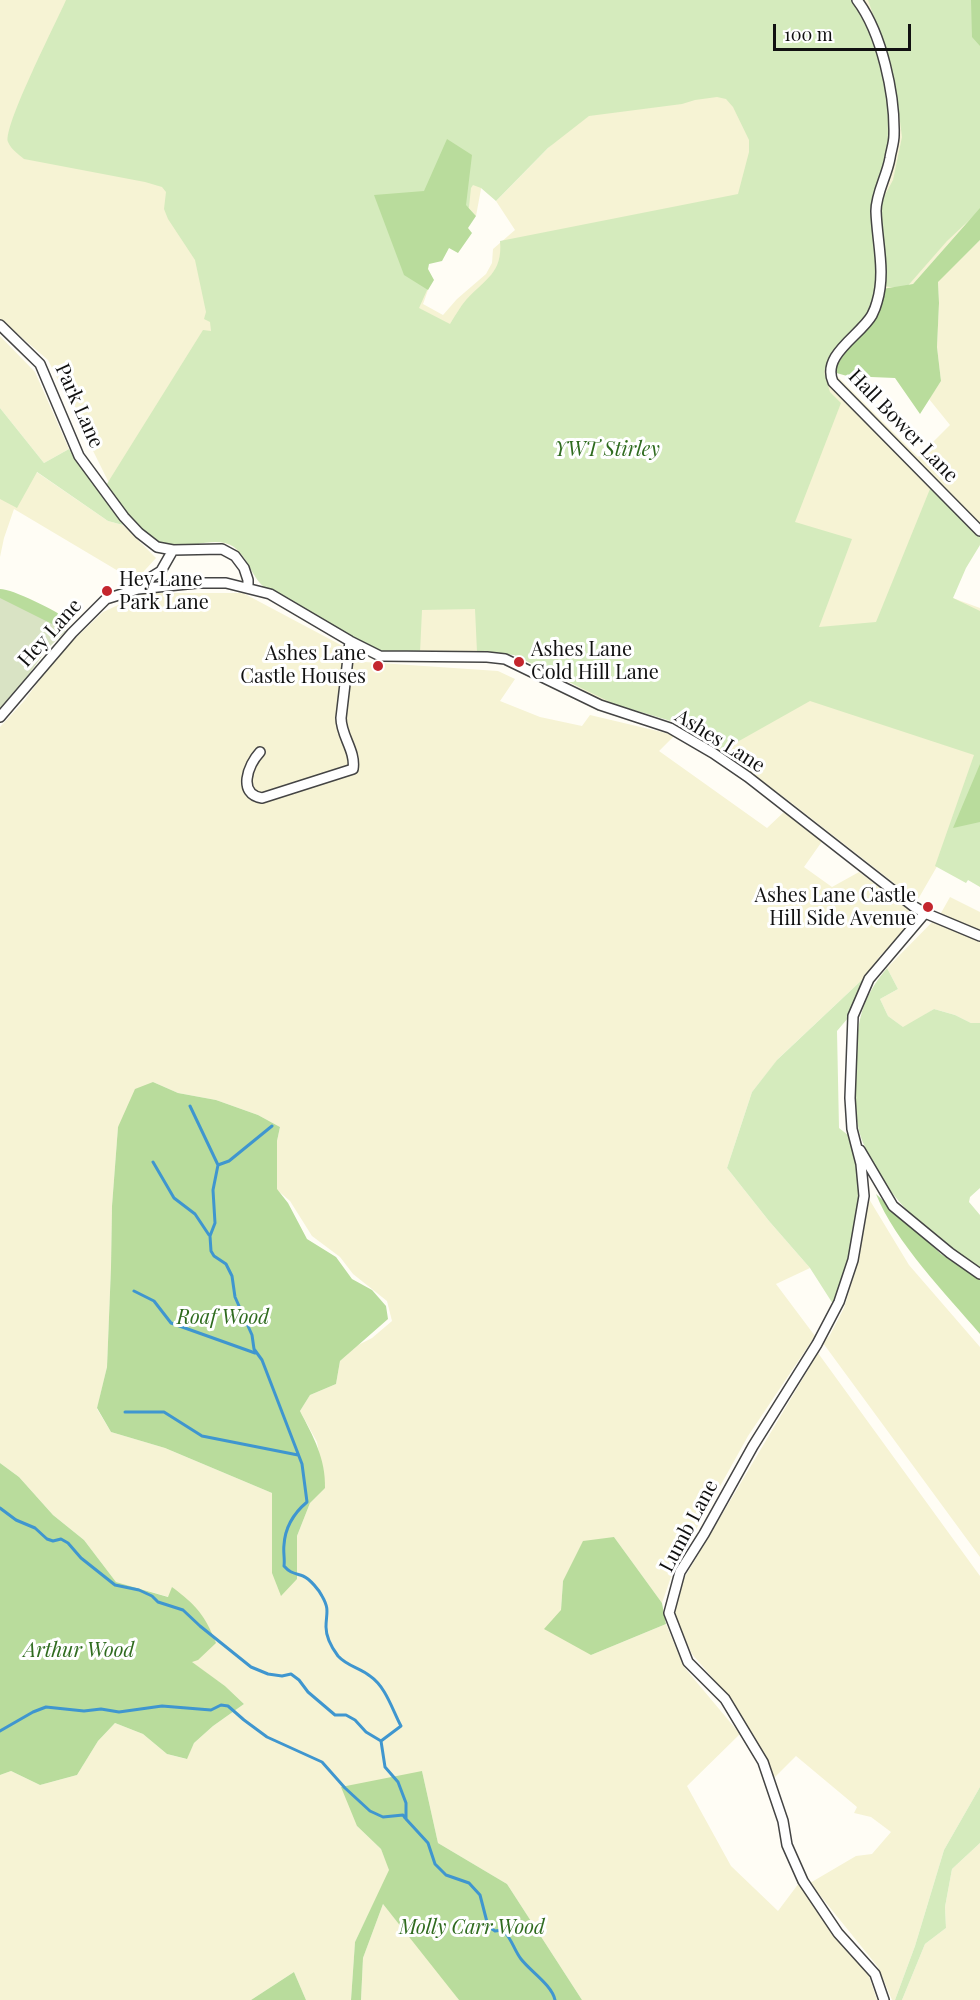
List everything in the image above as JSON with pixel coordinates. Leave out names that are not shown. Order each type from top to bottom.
[{"type":"street","name":"Hall Bower Lane","points":[[857,0],[867,12],[881,50],[890,86],[894,136],[888,168],[876,209],[882,273],[878,299],[872,316],[842,347],[830,369],[833,382],[980,531]]},
{"type":"street","name":"Park Lane","points":[[0,326],[40,364],[79,456],[124,517],[139,533],[157,547],[173,550],[222,549],[235,556],[244,568],[248,588]]},
{"type":"street","points":[[138,589],[140,584],[161,571],[173,550]]},
{"type":"street","name":"Ashes Lane","points":[[138,589],[197,583],[226,583],[270,594],[380,656],[506,659],[600,705],[670,728],[713,753],[748,777],[925,913],[980,936]]},
{"type":"street","name":"Hey Lane","points":[[0,717],[72,633],[106,599],[138,589]]},
{"type":"street","points":[[260,752],[252,761],[246,783],[250,793],[262,798],[353,769],[352,753],[341,730],[350,641]]},
{"type":"street","name":"Lumb Lane","points":[[884,2000],[875,1974],[838,1933],[803,1881],[787,1845],[783,1821],[763,1762],[724,1699],[688,1662],[669,1613],[680,1572],[753,1446],[817,1344],[839,1302],[853,1260],[864,1196],[861,1164],[852,1129],[850,1098],[853,1016],[869,979],[925,913]]},
{"type":"street","points":[[856,1146],[863,1152],[893,1206],[950,1253],[980,1274]]},
{"type":"green space","name":"YWT Stirley","points":[[0,0],[971,0],[980,46],[980,208],[913,284],[883,289],[876,318],[846,351],[833,372],[918,457],[950,425],[929,399],[941,381],[937,347],[938,281],[980,240],[980,530],[966,544],[950,597],[980,608],[980,886],[939,863],[917,901],[789,801],[678,722],[640,710],[605,703],[513,653],[480,651],[420,653],[259,581],[248,562],[233,546],[134,513],[108,481],[48,360],[0,319]],"holes":[[[694,2],[595,111],[557,139],[496,201],[515,230],[493,249],[492,263],[486,274],[457,299],[443,315],[423,304],[428,290],[404,275],[466,205],[476,216],[481,189],[486,178]]]},
{"type":"green space","name":"YWT Stirley","points":[[66,0],[854,0],[864,14],[886,81],[890,128],[889,145],[882,176],[874,195],[877,290],[869,311],[836,350],[824,372],[830,392],[841,403],[795,522],[852,539],[819,627],[876,622],[932,484],[980,537],[980,545],[966,568],[953,598],[980,611],[980,887],[968,880],[966,883],[935,866],[974,755],[810,701],[723,750],[674,722],[614,704],[514,655],[477,652],[475,609],[422,610],[420,653],[385,652],[357,640],[264,587],[234,547],[211,542],[171,547],[151,539],[133,524],[105,487],[203,330],[211,331],[210,322],[204,319],[206,312],[195,260],[168,219],[164,209],[166,192],[162,187],[24,159],[8,142],[9,132],[22,96]],"holes":[[[717,97],[726,99],[733,107],[749,140],[749,152],[738,194],[500,241],[499,261],[496,268],[466,300],[450,324],[419,308],[428,288],[425,267],[469,207],[473,185],[481,188],[496,201],[548,148],[589,116]]]},
{"type":"green space","points":[[868,0],[980,0],[980,210],[947,241],[905,289],[883,286],[881,208],[893,180],[902,137],[897,98],[883,43]]},
{"type":"green space","points":[[971,0],[980,0],[980,46],[972,37]]},
{"type":"green space","points":[[447,139],[472,155],[466,205],[476,216],[468,228],[472,233],[458,253],[449,248],[442,261],[429,264],[428,269],[434,280],[428,290],[404,275],[374,195],[424,191]]},
{"type":"green space","points":[[980,208],[980,240],[938,282],[937,347],[941,381],[920,414],[895,378],[847,376],[833,372],[846,351],[876,318],[882,289],[913,284]]},
{"type":"green space","points":[[0,336],[35,372],[69,449],[44,463],[0,408]]},
{"type":"green space","points":[[0,408],[44,463],[69,449],[123,525],[108,521],[37,472],[17,508],[0,499]]},
{"type":"green space","points":[[0,447],[108,521],[123,525],[156,558],[135,581],[14,509],[0,557]]},
{"type":"green space","points":[[0,589],[24,596],[55,611],[68,620],[68,627],[59,629],[0,600]]},
{"type":"green space","points":[[144,593],[243,593],[354,652],[365,662],[498,671],[515,679],[500,701],[540,717],[582,726],[590,715],[666,733],[674,736],[659,751],[767,828],[785,811],[823,840],[804,867],[832,887],[859,872],[912,912],[901,935],[880,956],[864,978],[779,1058],[752,1092],[727,1168],[810,1268],[776,1284],[815,1336],[748,1436],[673,1571],[662,1603],[614,1537],[563,1581],[561,1610],[591,1655],[666,1624],[684,1667],[740,1734],[687,1786],[731,1866],[778,1911],[799,1883],[832,1932],[868,1973],[877,2000],[582,2000],[507,1884],[438,1843],[422,1771],[357,1826],[381,1849],[390,1870],[355,1942],[351,2000],[306,2000],[294,1972],[251,2000],[0,2000],[0,1775],[11,1771],[40,1785],[77,1775],[98,1741],[115,1723],[143,1734],[167,1754],[186,1759],[194,1743],[244,1704],[225,1686],[191,1662],[173,1587],[169,1597],[116,1582],[84,1540],[53,1515],[19,1477],[0,1463],[0,727],[24,701],[59,654],[103,612]],"holes":[[[153,1082],[178,1093],[216,1100],[258,1115],[280,1127],[277,1141],[276,1189],[290,1201],[312,1236],[340,1257],[353,1274],[387,1301],[392,1321],[340,1361],[336,1384],[310,1395],[300,1411],[317,1442],[325,1487],[310,1503],[297,1536],[297,1579],[272,1573],[272,1493],[165,1448],[111,1432],[97,1409],[107,1367],[112,1206],[118,1127]]]},
{"type":"green space","points":[[0,598],[66,631],[47,649],[19,688],[0,709]]},
{"type":"green space","points":[[980,764],[980,822],[953,828]]},
{"type":"green space","points":[[950,897],[980,912],[980,1023],[971,1023],[955,1015],[934,1009],[904,1028],[888,1016],[880,999],[898,989],[887,968],[941,913]]},
{"type":"green space","points":[[887,968],[898,989],[880,999],[888,1016],[903,1027],[934,1009],[955,1015],[971,1023],[980,1023],[980,1188],[970,1197],[969,1202],[980,1215],[980,1270],[933,1235],[905,1208],[881,1177],[860,1135],[855,1094],[859,1023],[871,990]]},
{"type":"green space","points":[[864,978],[848,1018],[837,1031],[839,1128],[848,1135],[861,1180],[847,1263],[833,1304],[810,1268],[727,1168],[752,1092],[777,1060]]},
{"type":"green space","name":"Roaf Wood","points":[[153,1082],[178,1093],[216,1100],[258,1115],[280,1127],[277,1141],[277,1189],[288,1203],[307,1239],[336,1257],[352,1279],[372,1290],[386,1306],[388,1319],[340,1361],[336,1384],[310,1395],[300,1411],[321,1457],[325,1488],[310,1503],[297,1536],[297,1579],[281,1596],[272,1573],[272,1493],[165,1448],[111,1432],[97,1408],[107,1367],[112,1206],[118,1127],[135,1089]]},
{"type":"green space","points":[[876,1194],[941,1254],[980,1280],[980,1334],[908,1249]]},
{"type":"green space","points":[[869,1199],[909,1265],[980,1347],[980,1557],[823,1343],[830,1335],[844,1308],[858,1262]]},
{"type":"green space","points":[[818,1353],[980,1576],[980,1787],[944,1850],[915,1946],[895,2000],[892,2000],[878,1967],[810,1883],[856,1856],[872,1854],[891,1832],[871,1817],[854,1813],[857,1807],[796,1756],[773,1779],[768,1761],[754,1736],[729,1697],[692,1654],[674,1615],[683,1580]]},
{"type":"green space","name":"Arthur Wood","points":[[0,1463],[19,1477],[53,1515],[84,1540],[116,1582],[168,1597],[172,1587],[194,1605],[204,1618],[216,1643],[198,1660],[192,1662],[225,1686],[244,1704],[194,1743],[187,1759],[167,1754],[143,1734],[115,1723],[98,1741],[77,1775],[40,1785],[11,1771],[0,1775]]},
{"type":"green space","points":[[614,1537],[662,1603],[666,1624],[591,1655],[544,1629],[561,1610],[563,1581],[583,1541]]},
{"type":"green space","name":"Molly Carr Wood","points":[[422,1771],[438,1843],[507,1884],[582,2000],[459,2000],[383,1904],[363,1958],[361,2000],[351,2000],[355,1942],[389,1870],[381,1849],[357,1826],[341,1787]]},
{"type":"green space","points":[[980,1787],[980,1843],[952,1869],[945,1907],[946,1928],[925,1944],[902,2000],[895,2000],[915,1946],[944,1850]]},
{"type":"green space","points":[[980,1843],[980,2000],[902,2000],[925,1944],[946,1928],[945,1907],[952,1869]]},
{"type":"green space","points":[[383,1904],[459,2000],[361,2000],[363,1958]]},
{"type":"green space","points":[[294,1972],[306,2000],[251,2000]]},
{"type":"waterway","points":[[190,1106],[218,1165]]},
{"type":"waterway","points":[[272,1126],[229,1161],[218,1165],[213,1190],[215,1223],[210,1236],[211,1251],[214,1256],[226,1264],[232,1276],[235,1297],[252,1335],[254,1349],[262,1360],[302,1464],[307,1502],[294,1516],[288,1527],[284,1548],[284,1566],[306,1577],[317,1588],[326,1605],[326,1631],[334,1650],[349,1665],[376,1681],[401,1726],[381,1741],[385,1767],[398,1782],[406,1803],[406,1819],[428,1843],[435,1864],[446,1875],[469,1883],[480,1895],[489,1927],[495,1931],[503,1930],[521,1959],[550,1989],[555,2000]]},
{"type":"waterway","points":[[153,1162],[174,1198],[195,1214],[209,1235]]},
{"type":"waterway","points":[[134,1291],[154,1301],[171,1323],[255,1353]]},
{"type":"waterway","points":[[125,1412],[164,1412],[202,1436],[298,1455]]},
{"type":"waterway","points":[[0,1508],[16,1520],[35,1528],[47,1539],[53,1541],[61,1539],[68,1543],[81,1558],[115,1585],[139,1590],[152,1596],[158,1602],[183,1610],[251,1667],[268,1674],[282,1676],[291,1674],[335,1715],[346,1715],[355,1720],[366,1732],[381,1741]]},
{"type":"waterway","points":[[0,1731],[46,1707],[119,1712],[162,1706],[211,1710],[221,1705],[228,1706],[267,1737],[322,1762],[370,1811],[383,1817],[403,1815],[405,1818]]},
{"type":"place","name":"Hey Lane Park Lane","points":[[107,591]]},
{"type":"place","name":"Ashes Lane Cold Hill Lane","points":[[519,662]]},
{"type":"place","name":"Ashes Lane Castle Houses","points":[[378,666]]},
{"type":"place","name":"Ashes Lane Castle Hill Side Avenue","points":[[928,907]]}]
